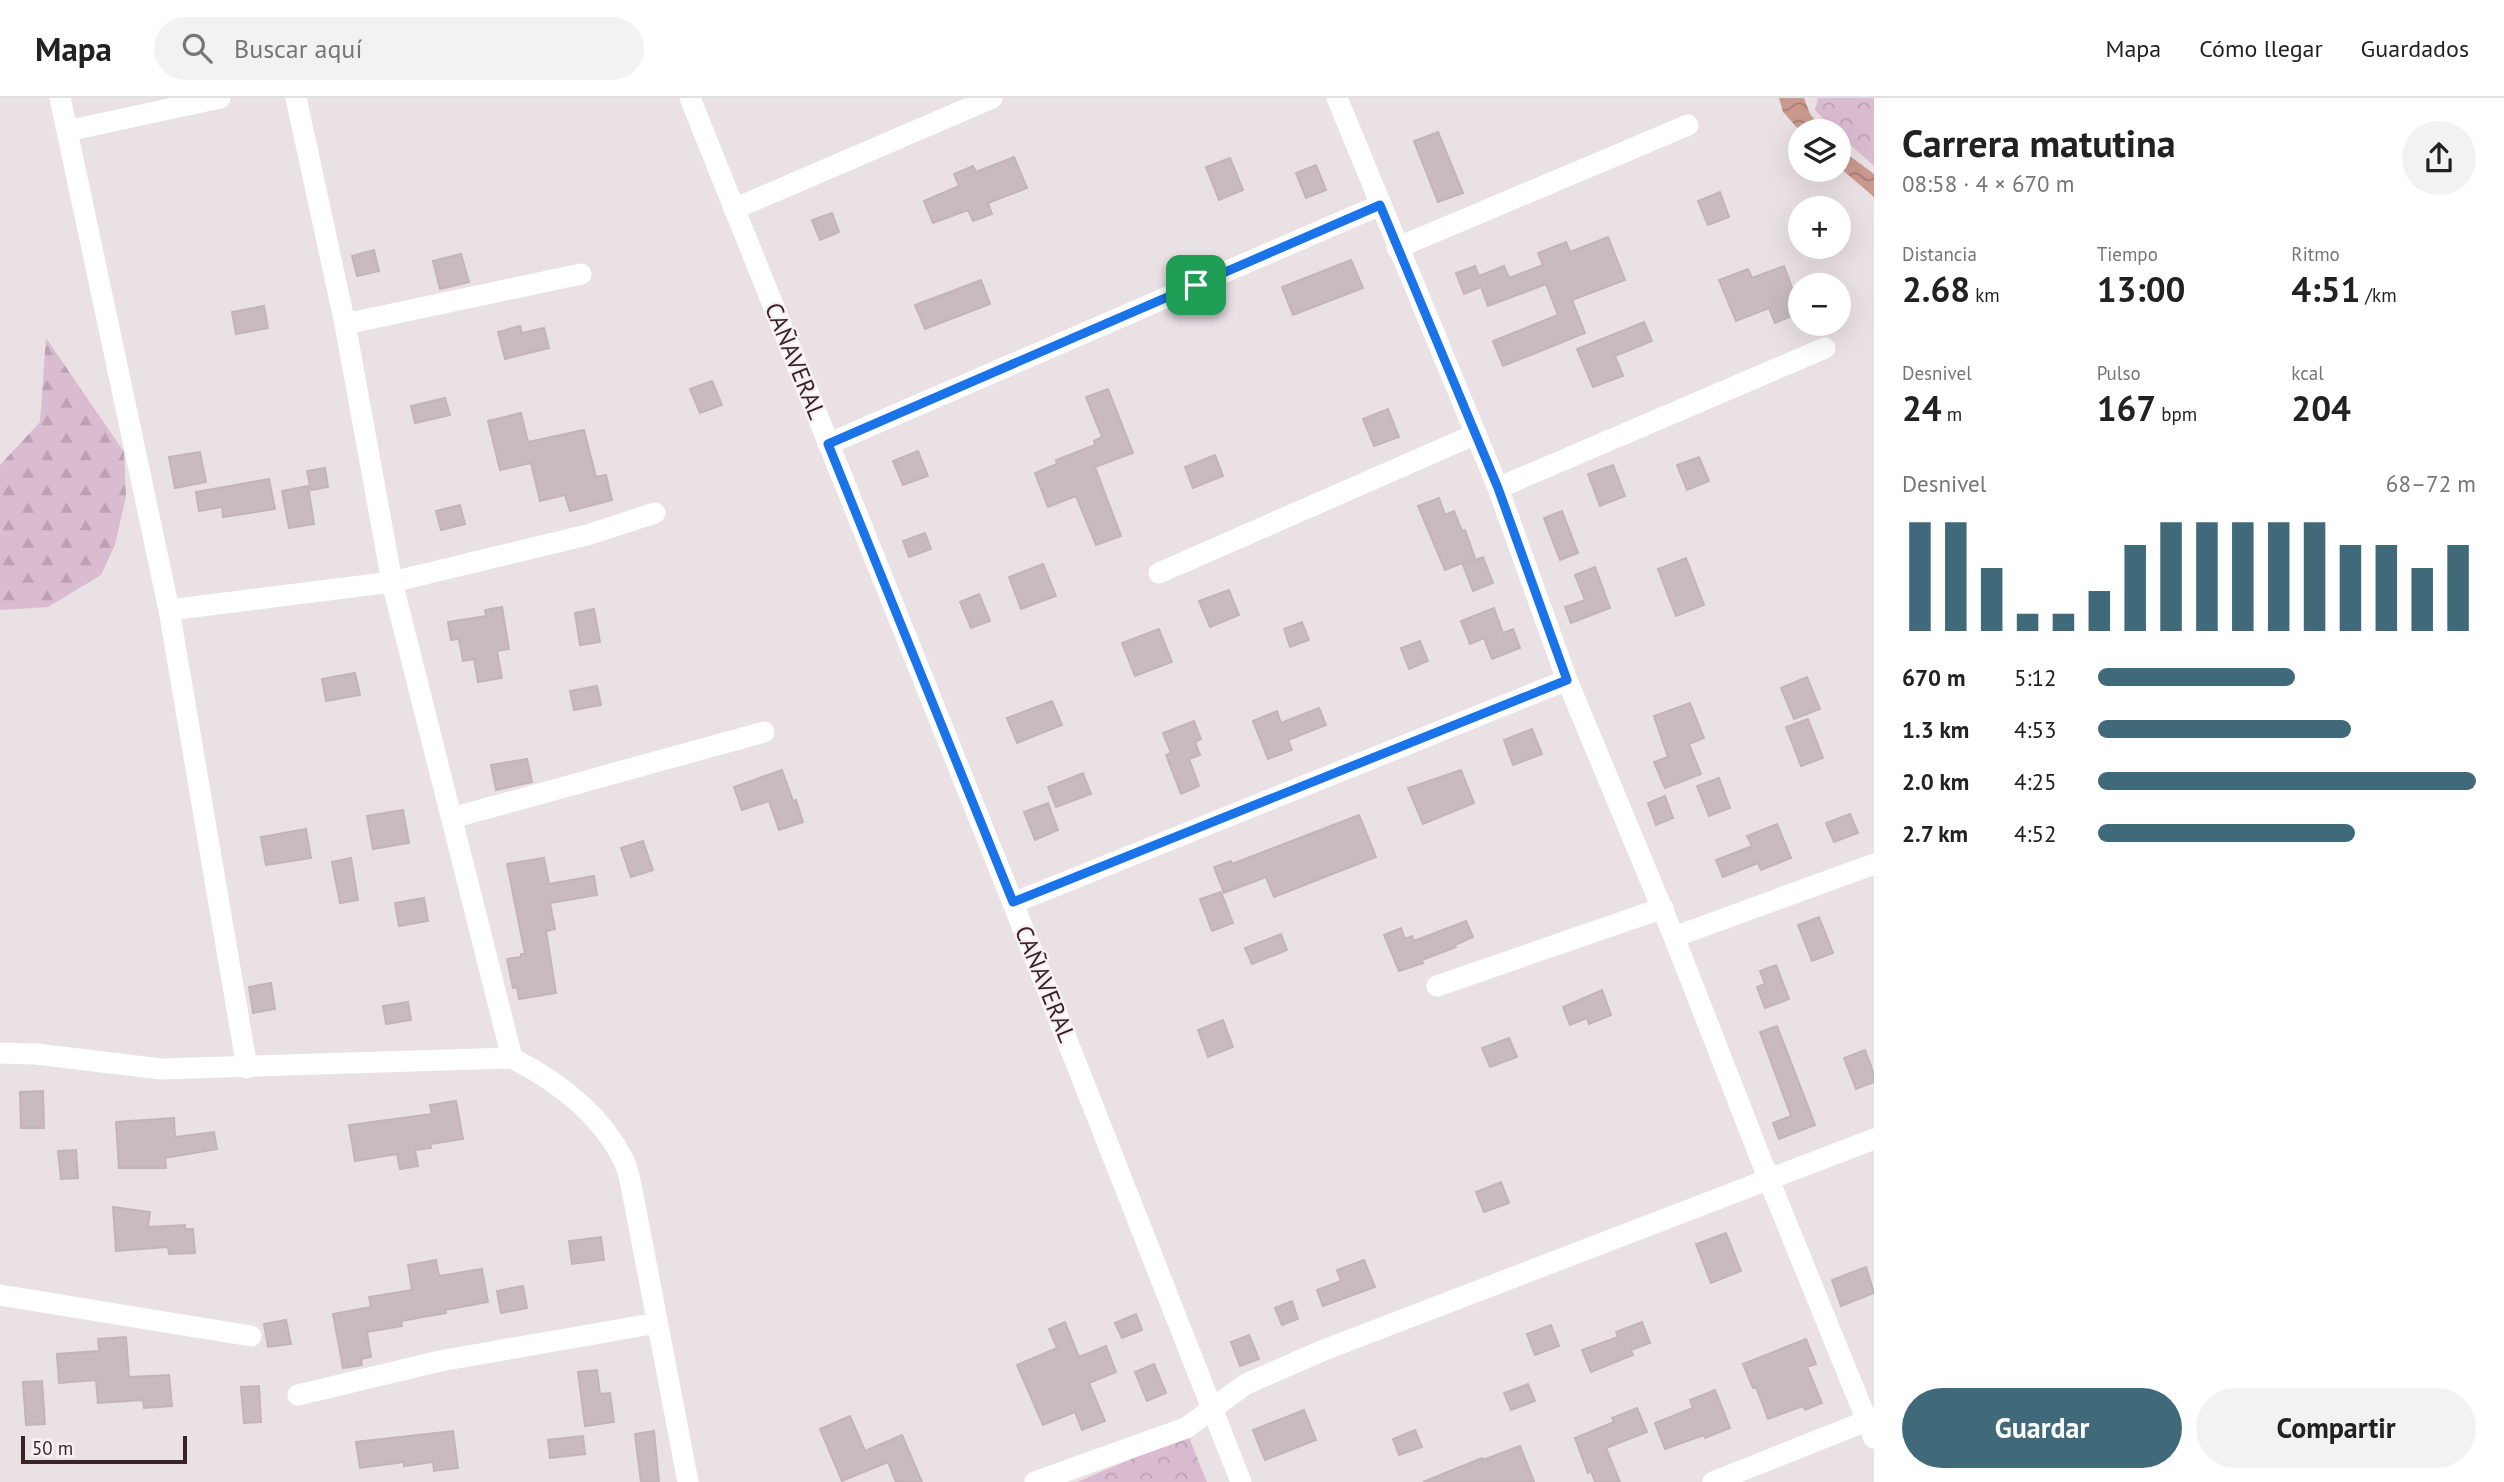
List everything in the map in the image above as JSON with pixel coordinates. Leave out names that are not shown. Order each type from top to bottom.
[{"type":"street","points":[[60,98],[169,610],[247,1068]]},
{"type":"street","points":[[67,131],[220,98]]},
{"type":"street","points":[[296,98],[345,324],[391,582],[512,1058]]},
{"type":"street","name":"CAÑAVERAL","points":[[690,98],[1013,902],[1241,1482]]},
{"type":"street","points":[[734,209],[992,98]]},
{"type":"street","points":[[1337,98],[1498,488],[1567,680],[1674,937],[1769,1180],[1872,1425],[1713,1482]]},
{"type":"street","points":[[1397,248],[1688,125]]},
{"type":"street","points":[[828,444],[1380,205]]},
{"type":"street","points":[[345,324],[581,274]]},
{"type":"street","points":[[1498,488],[1825,348]]},
{"type":"street","points":[[1159,573],[1476,434]]},
{"type":"street","points":[[169,610],[391,582],[587,535],[655,513]]},
{"type":"street","points":[[1013,902],[1567,680]]},
{"type":"street","points":[[452,818],[764,732]]},
{"type":"street","points":[[1674,937],[1874,864]]},
{"type":"street","points":[[1437,986],[1662,908]]},
{"type":"street","points":[[0,1053],[36,1054],[161,1069],[512,1058],[549,1077],[600,1122],[624,1160],[688,1482]]},
{"type":"street","points":[[1035,1482],[1186,1428],[1246,1384],[1324,1350],[1874,1139]]},
{"type":"street","points":[[0,1295],[251,1336]]},
{"type":"street","points":[[298,1395],[440,1361],[657,1323]]},
{"type":"green space","points":[[1818,98],[1874,98],[1874,166],[1851,146],[1851,119],[1824,119],[1815,110]]},
{"type":"green space","points":[[46,338],[124,452],[126,496],[115,545],[101,575],[48,607],[0,610],[0,465],[40,422]]},
{"type":"green space","points":[[1188,1435],[1207,1482],[1077,1482]]},
{"type":"water","points":[[1779,98],[1804,98],[1814,119],[1789,119],[1783,112]]},
{"type":"water","points":[[1851,157],[1874,174],[1874,197],[1851,177]]},
{"type":"building","points":[[1438,132],[1463,193],[1438,202],[1414,141]]},
{"type":"building","points":[[1014,157],[1027,188],[988,203],[992,214],[973,221],[968,210],[933,223],[924,201],[959,186],[954,174],[973,166],[976,172]]},
{"type":"building","points":[[1230,158],[1243,190],[1219,200],[1206,167]]},
{"type":"building","points":[[1316,165],[1326,190],[1306,198],[1296,173]]},
{"type":"building","points":[[1720,192],[1729,217],[1708,225],[1698,201]]},
{"type":"building","points":[[832,213],[839,232],[820,240],[812,220]]},
{"type":"building","points":[[1608,237],[1625,280],[1572,300],[1585,333],[1503,366],[1493,341],[1558,315],[1546,284],[1488,306],[1481,287],[1464,294],[1456,273],[1475,266],[1479,276],[1504,266],[1509,278],[1543,265],[1538,253],[1566,242],[1570,252]]},
{"type":"building","points":[[374,250],[379,271],[357,276],[352,256]]},
{"type":"building","points":[[461,254],[469,282],[440,289],[433,261]]},
{"type":"building","points":[[1351,260],[1363,288],[1293,315],[1282,287]]},
{"type":"building","points":[[1784,266],[1788,277],[1788,318],[1775,323],[1769,308],[1736,321],[1719,280],[1748,269],[1752,278]]},
{"type":"building","points":[[981,280],[990,304],[925,329],[915,305]]},
{"type":"building","points":[[264,306],[268,328],[236,334],[232,312]]},
{"type":"building","points":[[1644,322],[1652,341],[1615,356],[1623,376],[1593,387],[1577,349]]},
{"type":"building","points":[[520,326],[522,333],[544,328],[549,348],[505,359],[498,332]]},
{"type":"building","points":[[712,381],[722,405],[700,413],[690,389]]},
{"type":"building","points":[[1108,389],[1133,453],[1095,467],[1121,536],[1096,545],[1076,496],[1048,507],[1035,473],[1057,464],[1056,460],[1095,445],[1094,441],[1102,437],[1086,397]]},
{"type":"building","points":[[445,398],[450,415],[415,423],[411,406]]},
{"type":"building","points":[[1388,409],[1399,437],[1374,446],[1363,419]]},
{"type":"building","points":[[521,413],[528,442],[584,430],[596,477],[606,475],[612,500],[570,511],[565,495],[540,501],[531,463],[500,470],[488,421]]},
{"type":"building","points":[[918,451],[928,476],[903,485],[893,461]]},
{"type":"building","points":[[200,452],[206,482],[175,488],[169,457]]},
{"type":"building","points":[[1215,455],[1223,476],[1193,488],[1185,467]]},
{"type":"building","points":[[1699,457],[1709,481],[1687,490],[1677,465]]},
{"type":"building","points":[[1613,465],[1625,496],[1600,506],[1588,474]]},
{"type":"building","points":[[325,468],[328,487],[311,490],[307,471]]},
{"type":"building","points":[[269,479],[275,509],[223,517],[222,507],[199,511],[196,492]]},
{"type":"building","points":[[308,486],[314,524],[289,528],[282,491]]},
{"type":"building","points":[[1439,498],[1445,515],[1454,511],[1462,531],[1465,530],[1475,558],[1445,570],[1418,506]]},
{"type":"building","points":[[460,505],[465,524],[441,530],[436,511]]},
{"type":"building","points":[[1562,511],[1578,553],[1560,560],[1544,518]]},
{"type":"building","points":[[925,533],[931,549],[909,557],[903,541]]},
{"type":"building","points":[[1483,557],[1493,583],[1473,591],[1463,565]]},
{"type":"building","points":[[1686,558],[1704,605],[1676,616],[1658,569]]},
{"type":"building","points":[[1043,564],[1056,596],[1021,609],[1009,577]]},
{"type":"building","points":[[1595,567],[1610,608],[1571,623],[1565,607],[1585,600],[1575,575]]},
{"type":"building","points":[[1229,590],[1239,615],[1210,627],[1199,601]]},
{"type":"building","points":[[979,594],[990,621],[971,628],[960,602]]},
{"type":"building","points":[[502,607],[509,649],[497,651],[502,678],[478,682],[474,659],[463,661],[459,639],[451,640],[448,622],[486,616],[485,610]]},
{"type":"building","points":[[1494,608],[1503,633],[1513,629],[1520,648],[1492,659],[1484,638],[1470,644],[1461,621]]},
{"type":"building","points":[[594,609],[600,642],[580,645],[575,613]]},
{"type":"building","points":[[1302,622],[1309,640],[1290,647],[1284,629]]},
{"type":"building","points":[[1159,629],[1172,662],[1135,676],[1122,643]]},
{"type":"building","points":[[1420,641],[1428,661],[1409,669],[1401,648]]},
{"type":"building","points":[[355,673],[360,695],[326,701],[322,679]]},
{"type":"building","points":[[1807,677],[1820,709],[1794,719],[1781,688]]},
{"type":"building","points":[[597,686],[601,705],[574,710],[570,691]]},
{"type":"building","points":[[1052,701],[1062,725],[1017,743],[1007,718]]},
{"type":"building","points":[[1690,703],[1704,738],[1689,744],[1701,774],[1665,788],[1654,762],[1668,757],[1654,716]]},
{"type":"building","points":[[1319,708],[1326,725],[1288,740],[1292,750],[1268,759],[1253,721],[1277,711],[1281,723]]},
{"type":"building","points":[[1808,719],[1823,758],[1801,766],[1786,727]]},
{"type":"building","points":[[1194,721],[1201,739],[1195,742],[1200,755],[1189,759],[1199,786],[1181,794],[1166,755],[1171,753],[1163,733]]},
{"type":"building","points":[[1532,729],[1542,754],[1513,765],[1504,740]]},
{"type":"building","points":[[527,759],[532,782],[496,790],[491,765]]},
{"type":"building","points":[[782,770],[803,822],[779,830],[769,801],[742,810],[734,787]]},
{"type":"building","points":[[1461,770],[1474,803],[1423,824],[1408,788]]},
{"type":"building","points":[[1083,773],[1091,794],[1056,807],[1048,787]]},
{"type":"building","points":[[1719,778],[1730,808],[1709,816],[1697,786]]},
{"type":"building","points":[[1665,796],[1673,818],[1656,825],[1648,803]]},
{"type":"building","points":[[1048,803],[1058,830],[1035,840],[1024,812]]},
{"type":"building","points":[[403,810],[409,843],[373,849],[367,816]]},
{"type":"building","points":[[1850,814],[1858,833],[1834,842],[1826,823]]},
{"type":"building","points":[[1359,815],[1376,857],[1274,897],[1266,877],[1224,893],[1214,867],[1231,861],[1232,864]]},
{"type":"building","points":[[1777,824],[1791,858],[1761,870],[1758,863],[1723,877],[1716,860],[1752,846],[1747,836]]},
{"type":"building","points":[[306,829],[311,858],[266,865],[261,837]]},
{"type":"building","points":[[643,841],[653,870],[631,877],[621,848]]},
{"type":"building","points":[[351,858],[358,900],[340,903],[332,862]]},
{"type":"building","points":[[544,858],[549,884],[594,876],[597,895],[550,903],[555,929],[546,931],[556,993],[519,999],[517,987],[513,988],[507,959],[525,954],[507,864]]},
{"type":"building","points":[[1221,892],[1233,923],[1212,931],[1200,899]]},
{"type":"building","points":[[424,898],[428,921],[399,926],[395,903]]},
{"type":"building","points":[[1819,917],[1833,953],[1812,961],[1798,925]]},
{"type":"building","points":[[1466,921],[1473,937],[1455,945],[1456,947],[1422,960],[1423,963],[1399,971],[1384,935],[1401,928],[1405,939],[1412,936],[1414,941]]},
{"type":"building","points":[[1281,934],[1287,950],[1252,964],[1245,948]]},
{"type":"building","points":[[1776,965],[1789,999],[1765,1008],[1757,987],[1765,984],[1760,971]]},
{"type":"building","points":[[271,983],[275,1009],[253,1013],[249,987]]},
{"type":"building","points":[[1602,990],[1611,1015],[1589,1024],[1587,1018],[1570,1025],[1563,1007]]},
{"type":"building","points":[[408,1002],[411,1020],[386,1024],[383,1006]]},
{"type":"building","points":[[1223,1020],[1233,1047],[1208,1057],[1198,1030]]},
{"type":"building","points":[[1777,1026],[1815,1125],[1779,1139],[1773,1123],[1791,1116],[1760,1032]]},
{"type":"building","points":[[1509,1038],[1517,1057],[1490,1067],[1482,1048]]},
{"type":"building","points":[[1865,1050],[1874,1074],[1874,1082],[1856,1089],[1844,1058]]},
{"type":"building","points":[[43,1091],[44,1128],[21,1128],[20,1092]]},
{"type":"building","points":[[456,1101],[463,1139],[430,1144],[431,1148],[415,1150],[418,1166],[400,1169],[397,1154],[355,1161],[349,1125],[432,1114],[430,1105]]},
{"type":"building","points":[[174,1118],[175,1137],[214,1132],[217,1149],[165,1158],[166,1168],[119,1168],[116,1122]]},
{"type":"building","points":[[76,1150],[78,1178],[61,1179],[58,1151]]},
{"type":"building","points":[[1501,1182],[1509,1203],[1484,1212],[1476,1192]]},
{"type":"building","points":[[113,1207],[150,1212],[148,1227],[185,1225],[185,1229],[193,1229],[195,1253],[169,1254],[168,1247],[116,1251]]},
{"type":"building","points":[[1726,1233],[1741,1271],[1711,1283],[1696,1244]]},
{"type":"building","points":[[601,1237],[604,1260],[572,1264],[569,1241]]},
{"type":"building","points":[[436,1260],[439,1276],[482,1269],[488,1302],[401,1321],[402,1326],[367,1332],[371,1357],[361,1359],[362,1365],[343,1368],[333,1314],[371,1307],[369,1297],[412,1290],[408,1265]]},
{"type":"building","points":[[1364,1260],[1375,1287],[1323,1306],[1317,1290],[1341,1281],[1337,1270]]},
{"type":"building","points":[[1866,1267],[1874,1293],[1841,1306],[1832,1280]]},
{"type":"building","points":[[523,1286],[527,1308],[501,1313],[497,1291]]},
{"type":"building","points":[[1292,1301],[1298,1319],[1282,1325],[1275,1308]]},
{"type":"building","points":[[1136,1314],[1142,1330],[1122,1338],[1115,1323]]},
{"type":"building","points":[[286,1320],[291,1344],[268,1347],[264,1324]]},
{"type":"building","points":[[1065,1322],[1079,1357],[1106,1346],[1116,1372],[1089,1383],[1105,1421],[1082,1430],[1075,1412],[1043,1425],[1017,1365],[1057,1348],[1049,1329]]},
{"type":"building","points":[[1642,1322],[1650,1343],[1631,1350],[1633,1355],[1591,1372],[1582,1350],[1618,1337],[1616,1332]]},
{"type":"building","points":[[1551,1325],[1559,1346],[1535,1355],[1527,1334]]},
{"type":"building","points":[[1249,1335],[1259,1359],[1240,1366],[1231,1342]]},
{"type":"building","points":[[126,1337],[129,1377],[169,1375],[172,1406],[144,1408],[143,1400],[98,1403],[96,1380],[59,1383],[57,1354],[99,1351],[98,1339]]},
{"type":"building","points":[[1806,1339],[1816,1364],[1807,1367],[1822,1403],[1805,1410],[1803,1406],[1768,1419],[1756,1387],[1753,1388],[1743,1364]]},
{"type":"building","points":[[1154,1364],[1166,1393],[1147,1401],[1135,1372]]},
{"type":"building","points":[[597,1370],[600,1394],[610,1393],[614,1422],[585,1426],[578,1372]]},
{"type":"building","points":[[42,1381],[45,1424],[26,1425],[23,1382]]},
{"type":"building","points":[[1528,1384],[1535,1401],[1511,1410],[1504,1393]]},
{"type":"building","points":[[259,1386],[261,1422],[244,1423],[241,1387]]},
{"type":"building","points":[[1715,1390],[1730,1428],[1665,1449],[1655,1423],[1693,1408],[1690,1400]]},
{"type":"building","points":[[1637,1408],[1647,1432],[1606,1448],[1620,1482],[1595,1482],[1591,1471],[1588,1473],[1575,1438],[1614,1422],[1612,1418]]},
{"type":"building","points":[[1304,1410],[1316,1440],[1265,1460],[1253,1430]]},
{"type":"building","points":[[850,1416],[865,1451],[902,1435],[922,1482],[896,1482],[888,1462],[842,1481],[820,1429]]},
{"type":"building","points":[[1415,1430],[1422,1447],[1399,1455],[1393,1439]]},
{"type":"building","points":[[453,1431],[458,1468],[434,1471],[433,1462],[404,1466],[404,1462],[360,1468],[356,1442]]},
{"type":"building","points":[[654,1431],[659,1482],[641,1482],[635,1434]]},
{"type":"building","points":[[583,1436],[585,1454],[550,1458],[548,1440]]},
{"type":"building","points":[[1520,1446],[1534,1482],[1423,1482],[1482,1458],[1483,1460]]},
{"type":"route","points":[[1380,205],[1498,488],[1567,680],[1013,902],[828,444],[1196,285],[1380,205]]}]
